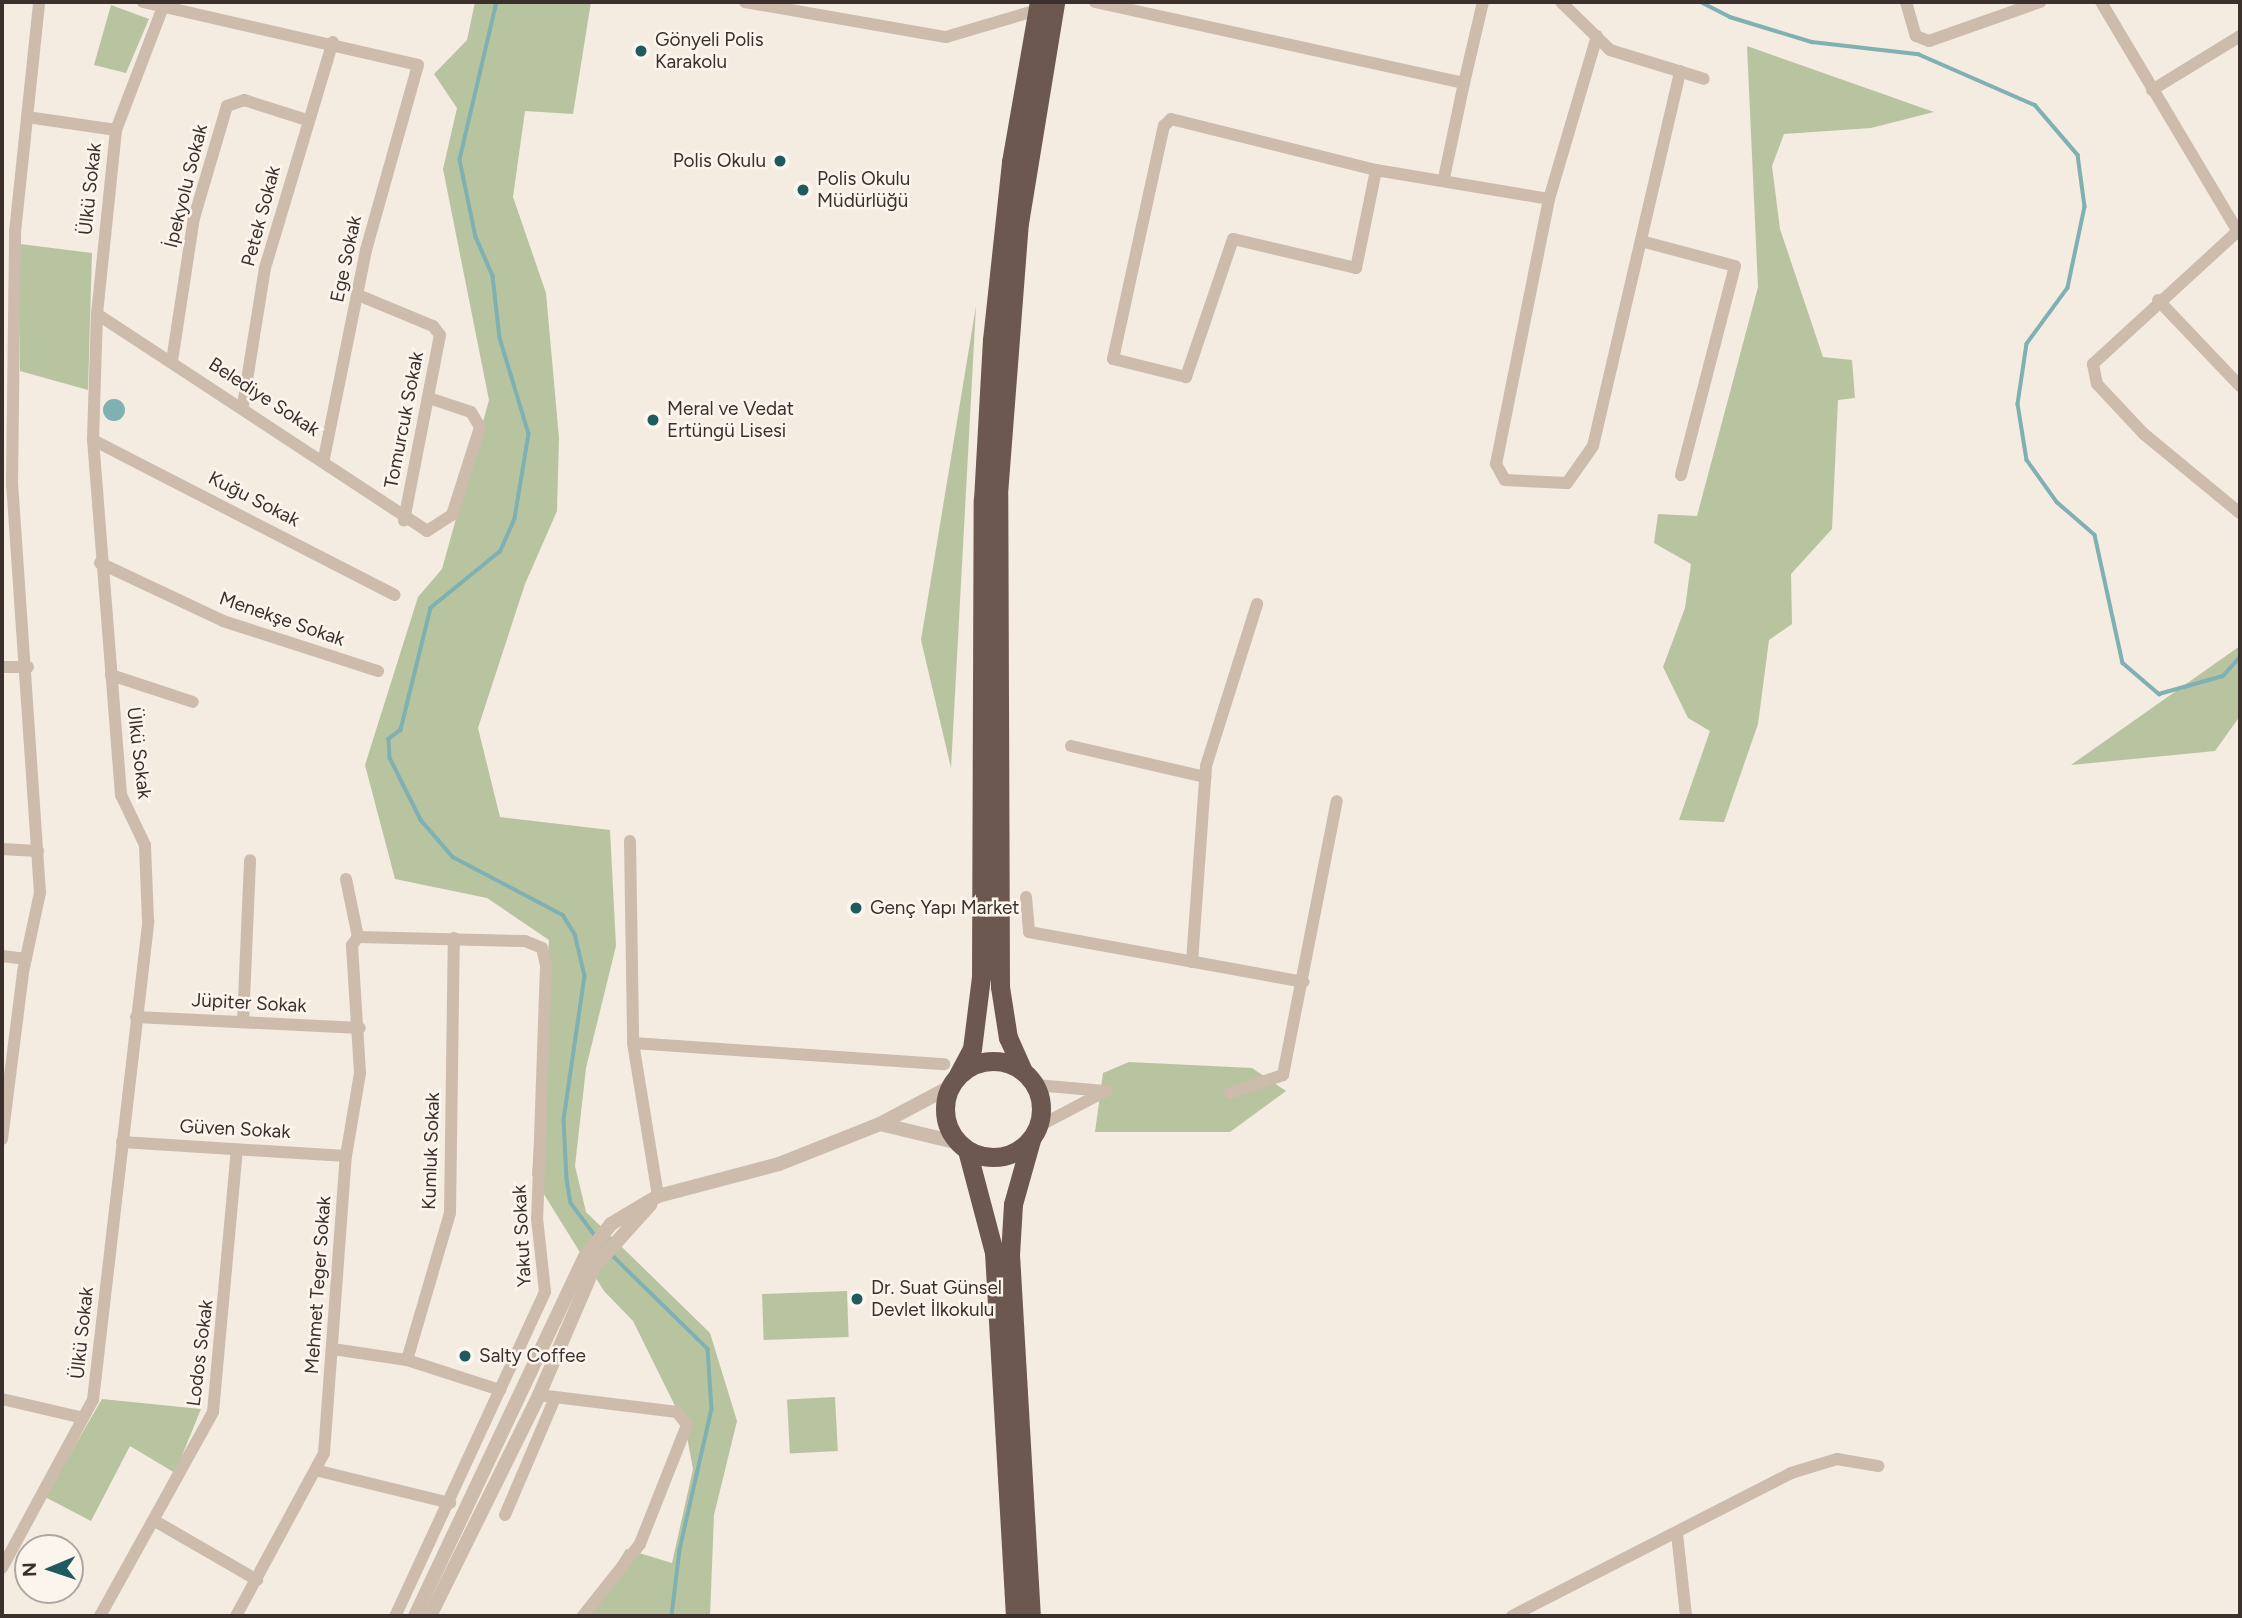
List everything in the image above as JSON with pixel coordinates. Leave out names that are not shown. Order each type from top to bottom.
[{"type":"highway","points":[[1031,1616],[1010,1254],[1013,1204],[1035,1133],[1030,1078],[1008,1038],[999,987],[998,494],[1019,223],[1055,2]]},
{"type":"highway","points":[[1015,1616],[994,1252],[963,1147],[945,1117],[951,1076],[972,1049],[981,977],[983,500],[992,340],[1011,162],[1038,6]]},
{"type":"highway","points":[[951,1076],[987,1060],[1030,1078]]},
{"type":"highway","points":[[963,1147],[993,1158],[1035,1133]]},
{"type":"street","points":[[2,1139],[7,1058],[40,901],[28,667],[12,485],[8,257],[39,2]]},
{"type":"street","points":[[143,2],[333,42]]},
{"type":"street","points":[[745,2],[946,37],[1038,6]]},
{"type":"street","points":[[1096,2],[1464,83]]},
{"type":"street","points":[[1444,178],[1483,2]]},
{"type":"street","points":[[1561,2],[1610,50],[1704,79]]},
{"type":"street","points":[[1906,2],[1916,36],[1929,41],[2034,3]]},
{"type":"street","points":[[2101,2],[2239,233],[2158,300],[2093,364],[2097,384],[2144,435],[2240,513]]},
{"type":"street","name":"Ülkü Sokak","points":[[2,1568],[83,1418],[99,1377],[149,888],[142,837],[121,795],[100,563],[93,440],[97,314],[116,130],[163,7]]},
{"type":"street","points":[[1597,36],[1549,199],[1496,464],[1505,480],[1567,482],[1592,446],[1680,71]]},
{"type":"street","points":[[2152,90],[2238,41]]},
{"type":"street","name":"Ege Sokak","points":[[324,459],[358,295],[419,70],[413,61],[333,42]]},
{"type":"street","name":"Petek Sokak","points":[[243,405],[265,268],[307,120],[333,42]]},
{"type":"street","name":"İpekyolu Sokak","points":[[172,361],[194,218],[228,106],[240,100],[307,120]]},
{"type":"street","points":[[27,117],[116,130]]},
{"type":"street","points":[[1376,170],[1356,268],[1233,239],[1186,377],[1113,359],[1167,121],[1376,170],[1444,178],[1549,199]]},
{"type":"street","points":[[1641,241],[1735,267],[1681,475]]},
{"type":"street","name":"Tomurcuk Sokak","points":[[358,295],[438,329],[429,398],[404,521]]},
{"type":"street","points":[[2158,300],[2240,386]]},
{"type":"street","name":"Belediye Sokak","points":[[97,314],[324,459],[404,521]]},
{"type":"street","points":[[404,521],[427,531],[446,523],[480,431],[474,414],[429,398]]},
{"type":"street","name":"Kuğu Sokak","points":[[93,440],[396,596]]},
{"type":"street","name":"Menekşe Sokak","points":[[100,563],[223,621],[378,671]]},
{"type":"street","points":[[1192,962],[1205,777],[1257,604]]},
{"type":"street","points":[[2,667],[28,667]]},
{"type":"street","points":[[111,676],[193,702]]},
{"type":"street","points":[[1072,746],[1205,777]]},
{"type":"street","points":[[1230,1093],[1283,1075],[1337,801]]},
{"type":"street","points":[[630,841],[633,1043],[658,1196]]},
{"type":"street","points":[[2,849],[38,851]]},
{"type":"street","points":[[243,1022],[250,860]]},
{"type":"street","name":"Mehmet Teger Sokak","points":[[236,1616],[319,1471],[332,1349],[346,1156],[360,1028],[352,946],[358,937],[346,879]]},
{"type":"street","points":[[1027,897],[1029,932],[1303,982]]},
{"type":"street","points":[[358,937],[454,938]]},
{"type":"street","name":"Yakut Sokak","points":[[395,1616],[450,1503],[547,1285],[537,1218],[542,948],[454,938]]},
{"type":"street","name":"Kumluk Sokak","points":[[407,1360],[450,1213],[454,938]]},
{"type":"street","points":[[2,956],[26,959]]},
{"type":"street","name":"Jüpiter Sokak","points":[[136,1017],[360,1028]]},
{"type":"street","points":[[633,1043],[951,1076]]},
{"type":"street","points":[[415,1616],[589,1262],[618,1228],[658,1196],[779,1164],[880,1124],[951,1076]]},
{"type":"street","points":[[1030,1078],[1106,1091],[1035,1133]]},
{"type":"street","points":[[880,1124],[963,1147]]},
{"type":"street","name":"Güven Sokak","points":[[122,1142],[346,1156]]},
{"type":"street","name":"Lodos Sokak","points":[[100,1616],[213,1412],[237,1150]]},
{"type":"street","points":[[430,1616],[539,1395],[589,1262]]},
{"type":"street","points":[[332,1349],[407,1360],[500,1390]]},
{"type":"street","points":[[539,1395],[554,1400],[677,1412],[687,1424],[640,1544],[583,1616]]},
{"type":"street","points":[[2,1399],[83,1418]]},
{"type":"street","points":[[505,1515],[554,1400]]},
{"type":"street","points":[[1513,1616],[1791,1473],[1837,1459],[1878,1466]]},
{"type":"street","points":[[319,1471],[450,1503]]},
{"type":"street","points":[[155,1521],[257,1580]]},
{"type":"street","points":[[1677,1534],[1686,1616]]},
{"type":"green space","points":[[475,2],[591,2],[573,114],[525,111],[513,197],[546,293],[559,438],[557,511],[525,584],[478,728],[500,817],[610,830],[616,946],[586,1068],[575,1166],[586,1212],[710,1333],[737,1421],[714,1515],[710,1616],[586,1616],[626,1549],[672,1563],[693,1469],[685,1426],[633,1321],[604,1291],[532,1175],[549,940],[487,898],[395,879],[365,765],[418,597],[442,569],[489,400],[443,169],[457,108],[434,74],[467,40]]},
{"type":"green space","points":[[111,5],[149,19],[126,73],[94,65]]},
{"type":"green space","points":[[1747,46],[1934,112],[1871,128],[1784,134],[1772,166],[1780,229],[1823,357],[1852,360],[1855,398],[1838,400],[1832,529],[1791,574],[1792,624],[1769,640],[1758,724],[1724,822],[1679,820],[1710,731],[1688,718],[1663,667],[1685,608],[1691,564],[1654,543],[1658,514],[1697,516],[1758,287]]},
{"type":"green space","points":[[20,244],[92,253],[88,390],[20,371]]},
{"type":"green space","points":[[976,306],[951,768],[921,640]]},
{"type":"green space","points":[[2240,646],[2240,716],[2215,751],[2071,765]]},
{"type":"green space","points":[[1129,1062],[1252,1068],[1286,1091],[1230,1132],[1095,1132],[1103,1073]]},
{"type":"green space","points":[[847,1291],[849,1337],[764,1340],[762,1294]]},
{"type":"green space","points":[[835,1397],[838,1451],[790,1453],[787,1400]]},
{"type":"green space","points":[[102,1399],[201,1409],[175,1473],[130,1446],[91,1521],[45,1497]]},
{"type":"water","points":[[114,399],[122,402],[125,410],[122,418],[114,421],[106,418],[103,410],[106,402]]},
{"type":"waterway","points":[[497,2],[460,160],[476,237],[493,276],[500,338],[529,434],[515,519],[500,552],[431,608],[401,730],[389,739],[390,758],[421,820],[453,857],[563,915],[575,934],[585,976],[564,1120],[567,1179],[571,1203],[597,1238]]},
{"type":"waterway","points":[[1701,2],[1730,17],[1812,42],[1918,54],[2035,105],[2078,155],[2085,207],[2068,288],[2027,344],[2018,404],[2027,460],[2057,502],[2095,535],[2123,663],[2159,694],[2223,676],[2240,657]]},
{"type":"waterway","points":[[611,1254],[708,1349],[712,1409],[680,1550],[672,1616]]},
{"type":"place","name":"Gönyeli Polis Karakolu","points":[[641,51]]},
{"type":"place","name":"Polis Okulu","points":[[780,161]]},
{"type":"place","name":"Polis Okulu Müdürlüğü","points":[[803,190]]},
{"type":"place","name":"Meral ve Vedat Ertüngü Lisesi","points":[[653,420]]},
{"type":"place","name":"Genç Yapı Market","points":[[856,908]]},
{"type":"place","name":"Dr. Suat Günsel Devlet İlkokulu","points":[[857,1299]]},
{"type":"place","name":"Salty Coffee","points":[[465,1356]]}]
